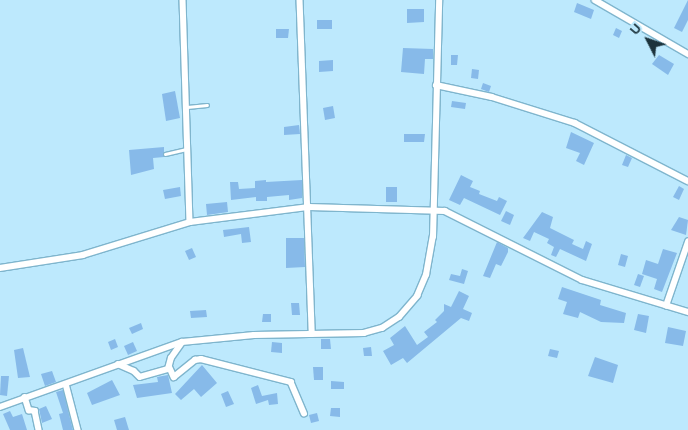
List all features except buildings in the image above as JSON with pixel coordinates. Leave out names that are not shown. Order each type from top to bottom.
[{"type":"street","points":[[183,0],[190,222]]},
{"type":"street","points":[[300,0],[309,207],[312,334]]},
{"type":"street","points":[[0,407],[182,342],[364,332],[390,323],[407,309],[426,275],[434,209],[439,0]]},
{"type":"street","points":[[595,0],[688,54]]},
{"type":"street","points":[[436,86],[492,97],[575,123],[688,181]]},
{"type":"street","points":[[0,268],[83,255],[190,222],[309,207],[434,209],[466,219],[582,280],[688,312]]},
{"type":"street","points":[[666,306],[688,242]]},
{"type":"street","points":[[182,342],[171,358],[170,368],[174,377],[195,360],[201,359],[291,382],[304,414]]},
{"type":"street","points":[[118,364],[134,370],[140,377],[170,368]]},
{"type":"street","points":[[66,384],[78,430]]},
{"type":"street","points":[[25,397],[29,410],[35,411],[39,430]]},
{"type":"lane","points":[[187,107],[207,105]]},
{"type":"lane","points":[[165,154],[187,149]]}]
